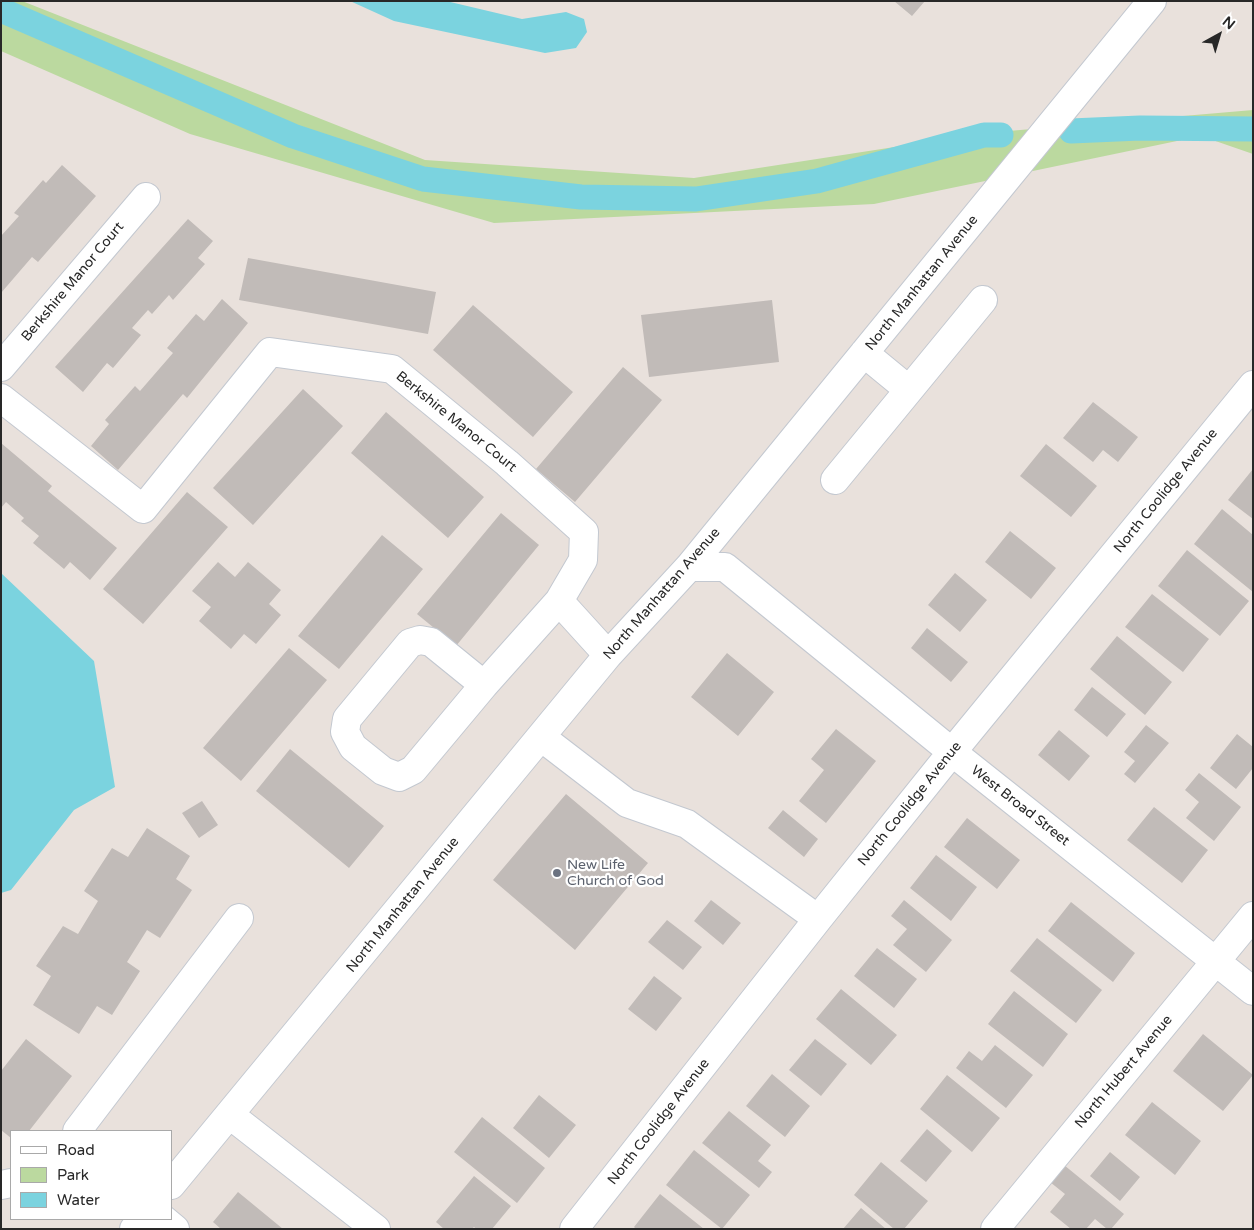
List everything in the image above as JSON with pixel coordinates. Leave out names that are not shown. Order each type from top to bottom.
[{"type":"street","name":"North Manhattan Avenue","points":[[172,1184],[608,655],[689,567],[1152,1]]},
{"type":"street","name":"Berkshire Manor Court","points":[[1,367],[146,198]]},
{"type":"street","points":[[836,480],[982,300]]},
{"type":"street","name":"Berkshire Manor Court","points":[[1,398],[142,509],[270,352],[392,370],[507,463],[584,532],[583,560],[558,601]]},
{"type":"street","points":[[864,353],[909,390]]},
{"type":"street","name":"North Coolidge Avenue","points":[[574,1229],[952,752],[1253,385]]},
{"type":"street","name":"West Broad Street","points":[[689,567],[725,567],[952,752],[1253,990]]},
{"type":"street","points":[[484,685],[431,642],[420,640],[410,643],[347,719],[344,732],[353,748],[383,771],[399,777],[412,770],[558,601],[608,655]]},
{"type":"street","points":[[541,737],[627,803],[687,824],[818,919]]},
{"type":"street","name":"North Hubert Avenue","points":[[995,1229],[1253,916]]},
{"type":"street","points":[[84,1129],[239,918]]},
{"type":"street","points":[[230,1115],[376,1229]]},
{"type":"street","points":[[165,1220],[175,1229]]},
{"type":"green space","points":[[1,1],[22,1],[425,160],[694,178],[985,133],[1032,129],[990,180],[874,204],[494,223],[190,134],[1,51]]},
{"type":"green space","points":[[1253,110],[1253,154],[1201,136],[1028,172],[1066,126]]},
{"type":"water","points":[[350,1],[446,1],[522,19],[566,12],[584,19],[587,32],[576,48],[545,53],[394,21]]},
{"type":"water","points":[[1,573],[94,661],[115,787],[74,810],[11,890],[1,893]]},
{"type":"building","points":[[894,1],[925,1],[912,16]]},
{"type":"building","points":[[62,165],[96,196],[38,262],[32,257],[1,293],[1,236],[19,216],[14,213],[43,180],[46,183]]},
{"type":"building","points":[[188,219],[213,241],[198,258],[205,264],[173,300],[169,295],[152,314],[148,310],[132,328],[141,335],[113,368],[107,363],[83,392],[55,367]]},
{"type":"building","points":[[248,258],[436,292],[428,334],[239,300]]},
{"type":"building","points":[[222,299],[248,323],[187,398],[183,394],[118,470],[91,446],[109,424],[105,420],[135,386],[140,391],[173,353],[167,348],[196,314],[204,321]]},
{"type":"building","points":[[772,300],[779,362],[649,377],[641,315]]},
{"type":"building","points":[[473,305],[573,392],[533,437],[433,350]]},
{"type":"building","points":[[623,367],[662,400],[575,502],[536,469]]},
{"type":"building","points":[[303,389],[343,426],[253,525],[213,488]]},
{"type":"building","points":[[1093,402],[1138,437],[1118,462],[1103,450],[1093,462],[1063,438]]},
{"type":"building","points":[[386,412],[484,497],[448,538],[351,453]]},
{"type":"building","points":[[1,443],[52,486],[48,491],[117,548],[90,580],[70,562],[64,569],[33,543],[39,536],[21,521],[24,518],[6,502],[1,508]]},
{"type":"building","points":[[1046,444],[1097,486],[1071,517],[1020,476]]},
{"type":"building","points":[[1253,469],[1253,519],[1228,500]]},
{"type":"building","points":[[187,492],[228,527],[143,624],[103,589]]},
{"type":"building","points":[[1222,509],[1253,535],[1253,592],[1194,544]]},
{"type":"building","points":[[501,513],[539,545],[456,646],[417,614]]},
{"type":"building","points":[[1010,531],[1056,568],[1031,599],[985,562]]},
{"type":"building","points":[[382,535],[423,569],[339,669],[298,636]]},
{"type":"building","points":[[1187,550],[1249,601],[1220,636],[1158,586]]},
{"type":"building","points":[[218,562],[235,577],[248,562],[281,590],[269,604],[281,615],[256,644],[244,634],[231,649],[199,621],[211,607],[192,591]]},
{"type":"building","points":[[955,573],[987,600],[960,632],[928,605]]},
{"type":"building","points":[[1152,594],[1209,639],[1183,672],[1125,627]]},
{"type":"building","points":[[927,628],[968,662],[951,682],[911,648]]},
{"type":"building","points":[[1117,636],[1172,682],[1145,715],[1090,669]]},
{"type":"building","points":[[289,648],[327,680],[241,781],[203,748]]},
{"type":"building","points":[[727,653],[774,692],[738,736],[691,697]]},
{"type":"building","points":[[1092,687],[1126,714],[1107,737],[1074,710]]},
{"type":"building","points":[[1146,725],[1169,743],[1135,783],[1124,774],[1135,761],[1124,752]]},
{"type":"building","points":[[836,729],[876,761],[826,823],[799,801],[824,770],[811,759]]},
{"type":"building","points":[[1059,730],[1090,756],[1069,781],[1038,755]]},
{"type":"building","points":[[1237,734],[1253,747],[1253,768],[1236,789],[1210,768]]},
{"type":"building","points":[[290,749],[384,826],[349,868],[256,791]]},
{"type":"building","points":[[1199,773],[1241,807],[1214,841],[1186,818],[1199,802],[1185,790]]},
{"type":"building","points":[[566,794],[648,863],[575,950],[493,880]]},
{"type":"building","points":[[202,801],[218,825],[199,838],[182,813]]},
{"type":"building","points":[[1154,807],[1208,850],[1182,883],[1127,840]]},
{"type":"building","points":[[783,810],[818,839],[804,857],[768,828]]},
{"type":"building","points":[[967,818],[1020,860],[997,889],[944,847]]},
{"type":"building","points":[[147,828],[190,856],[176,879],[192,890],[160,938],[147,930],[127,962],[140,971],[112,1015],[97,1006],[79,1034],[33,1005],[51,976],[36,966],[63,926],[78,934],[98,901],[84,891],[112,848],[128,857]]},
{"type":"building","points":[[936,855],[977,887],[951,921],[910,888]]},
{"type":"building","points":[[711,900],[741,923],[723,945],[694,921]]},
{"type":"building","points":[[904,900],[952,940],[926,972],[893,945],[907,929],[891,916]]},
{"type":"building","points":[[1071,902],[1135,953],[1113,982],[1048,931]]},
{"type":"building","points":[[667,920],[702,947],[683,970],[648,942]]},
{"type":"building","points":[[1037,938],[1102,990],[1076,1023],[1010,971]]},
{"type":"building","points":[[877,948],[917,979],[894,1008],[854,976]]},
{"type":"building","points":[[654,976],[682,998],[656,1031],[628,1009]]},
{"type":"building","points":[[841,989],[897,1035],[871,1065],[816,1019]]},
{"type":"building","points":[[1014,991],[1068,1034],[1043,1067],[988,1024]]},
{"type":"building","points":[[1203,1034],[1253,1075],[1223,1111],[1173,1071]]},
{"type":"building","points":[[26,1039],[72,1076],[30,1130],[10,1130],[10,1137],[1,1130],[1,1071]]},
{"type":"building","points":[[815,1039],[847,1064],[821,1096],[789,1070]]},
{"type":"building","points":[[995,1045],[1033,1075],[1006,1108],[956,1068],[969,1051],[982,1061]]},
{"type":"building","points":[[772,1074],[810,1106],[785,1137],[746,1106]]},
{"type":"building","points":[[947,1075],[1000,1118],[972,1152],[920,1109]]},
{"type":"building","points":[[539,1095],[576,1125],[549,1158],[513,1128]]},
{"type":"building","points":[[1152,1102],[1201,1141],[1175,1175],[1125,1135]]},
{"type":"building","points":[[729,1111],[771,1145],[758,1161],[772,1172],[759,1188],[702,1143]]},
{"type":"building","points":[[482,1117],[545,1168],[517,1203],[454,1152]]},
{"type":"building","points":[[927,1129],[952,1151],[926,1182],[900,1161]]},
{"type":"building","points":[[694,1150],[750,1195],[722,1229],[666,1185]]},
{"type":"building","points":[[1110,1152],[1140,1177],[1120,1201],[1090,1176]]},
{"type":"building","points":[[881,1162],[928,1201],[904,1229],[894,1229],[854,1195]]},
{"type":"building","points":[[1064,1165],[1124,1214],[1111,1229],[1107,1229],[1095,1219],[1086,1229],[1071,1229],[1050,1212],[1065,1194],[1050,1182]]},
{"type":"building","points":[[474,1176],[511,1206],[492,1229],[476,1229],[474,1227],[472,1229],[444,1229],[436,1222]]},
{"type":"building","points":[[238,1192],[283,1229],[221,1229],[213,1222]]},
{"type":"building","points":[[660,1194],[704,1229],[636,1229],[634,1227]]},
{"type":"building","points":[[861,1208],[886,1229],[843,1229]]},
{"type":"waterway","points":[[1,10],[293,136],[423,179],[581,197],[696,199],[817,181],[984,135],[1001,135]]},
{"type":"waterway","points":[[1071,131],[1140,128],[1253,129]]},
{"type":"place","name":"New Life Church of God","points":[[557,873]]}]
